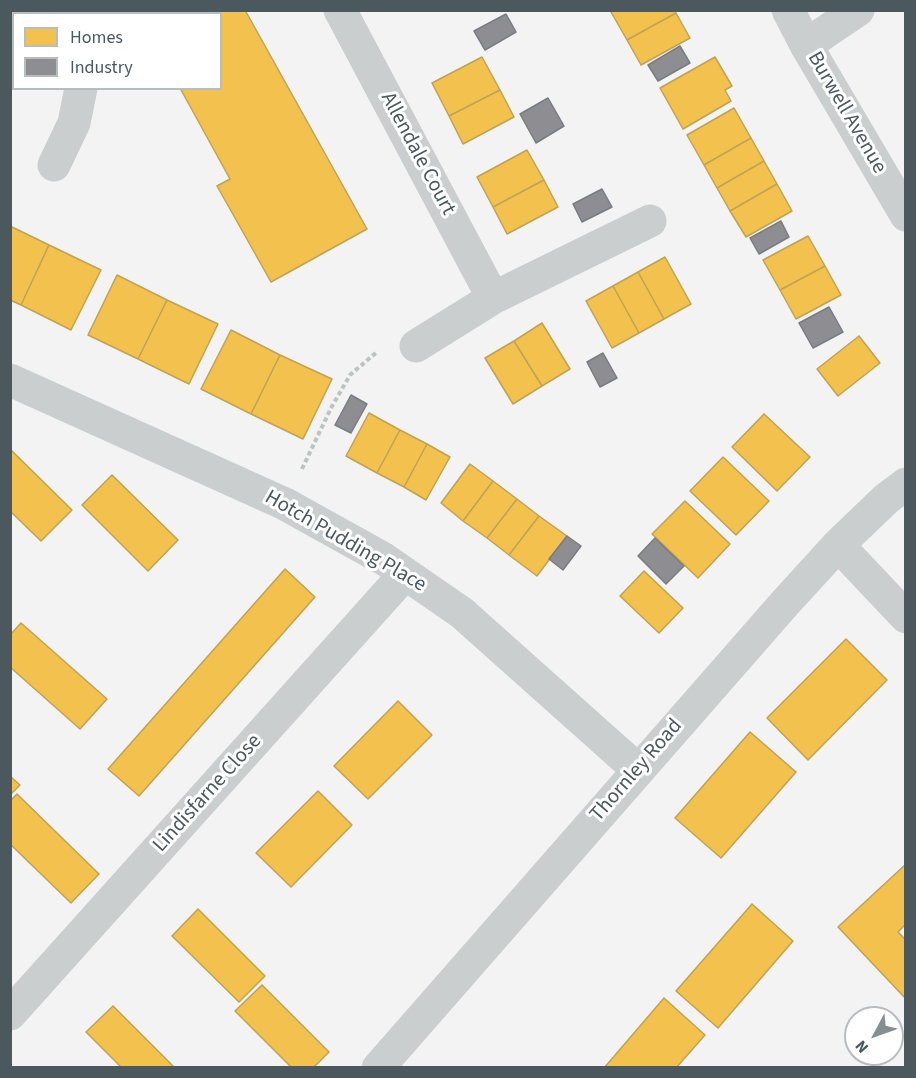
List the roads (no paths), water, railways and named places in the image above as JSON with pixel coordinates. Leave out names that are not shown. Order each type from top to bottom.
[{"type":"street","name":"Allendale Court","points":[[340,10],[493,298]]},
{"type":"street","name":"Burwell Avenue","points":[[788,10],[806,45],[906,215]]},
{"type":"street","points":[[806,45],[858,10]]},
{"type":"street","points":[[54,165],[74,123],[81,90]]},
{"type":"street","points":[[416,346],[493,298],[650,221]]},
{"type":"street","name":"Hotch Pudding Place","points":[[10,380],[285,504],[384,559],[462,613],[638,770]]},
{"type":"street","name":"Thornley Road","points":[[378,1068],[785,603],[838,545],[886,499],[906,484]]},
{"type":"street","points":[[838,545],[906,617]]},
{"type":"street","name":"Lindisfarne Close","points":[[10,1014],[405,574]]}]
